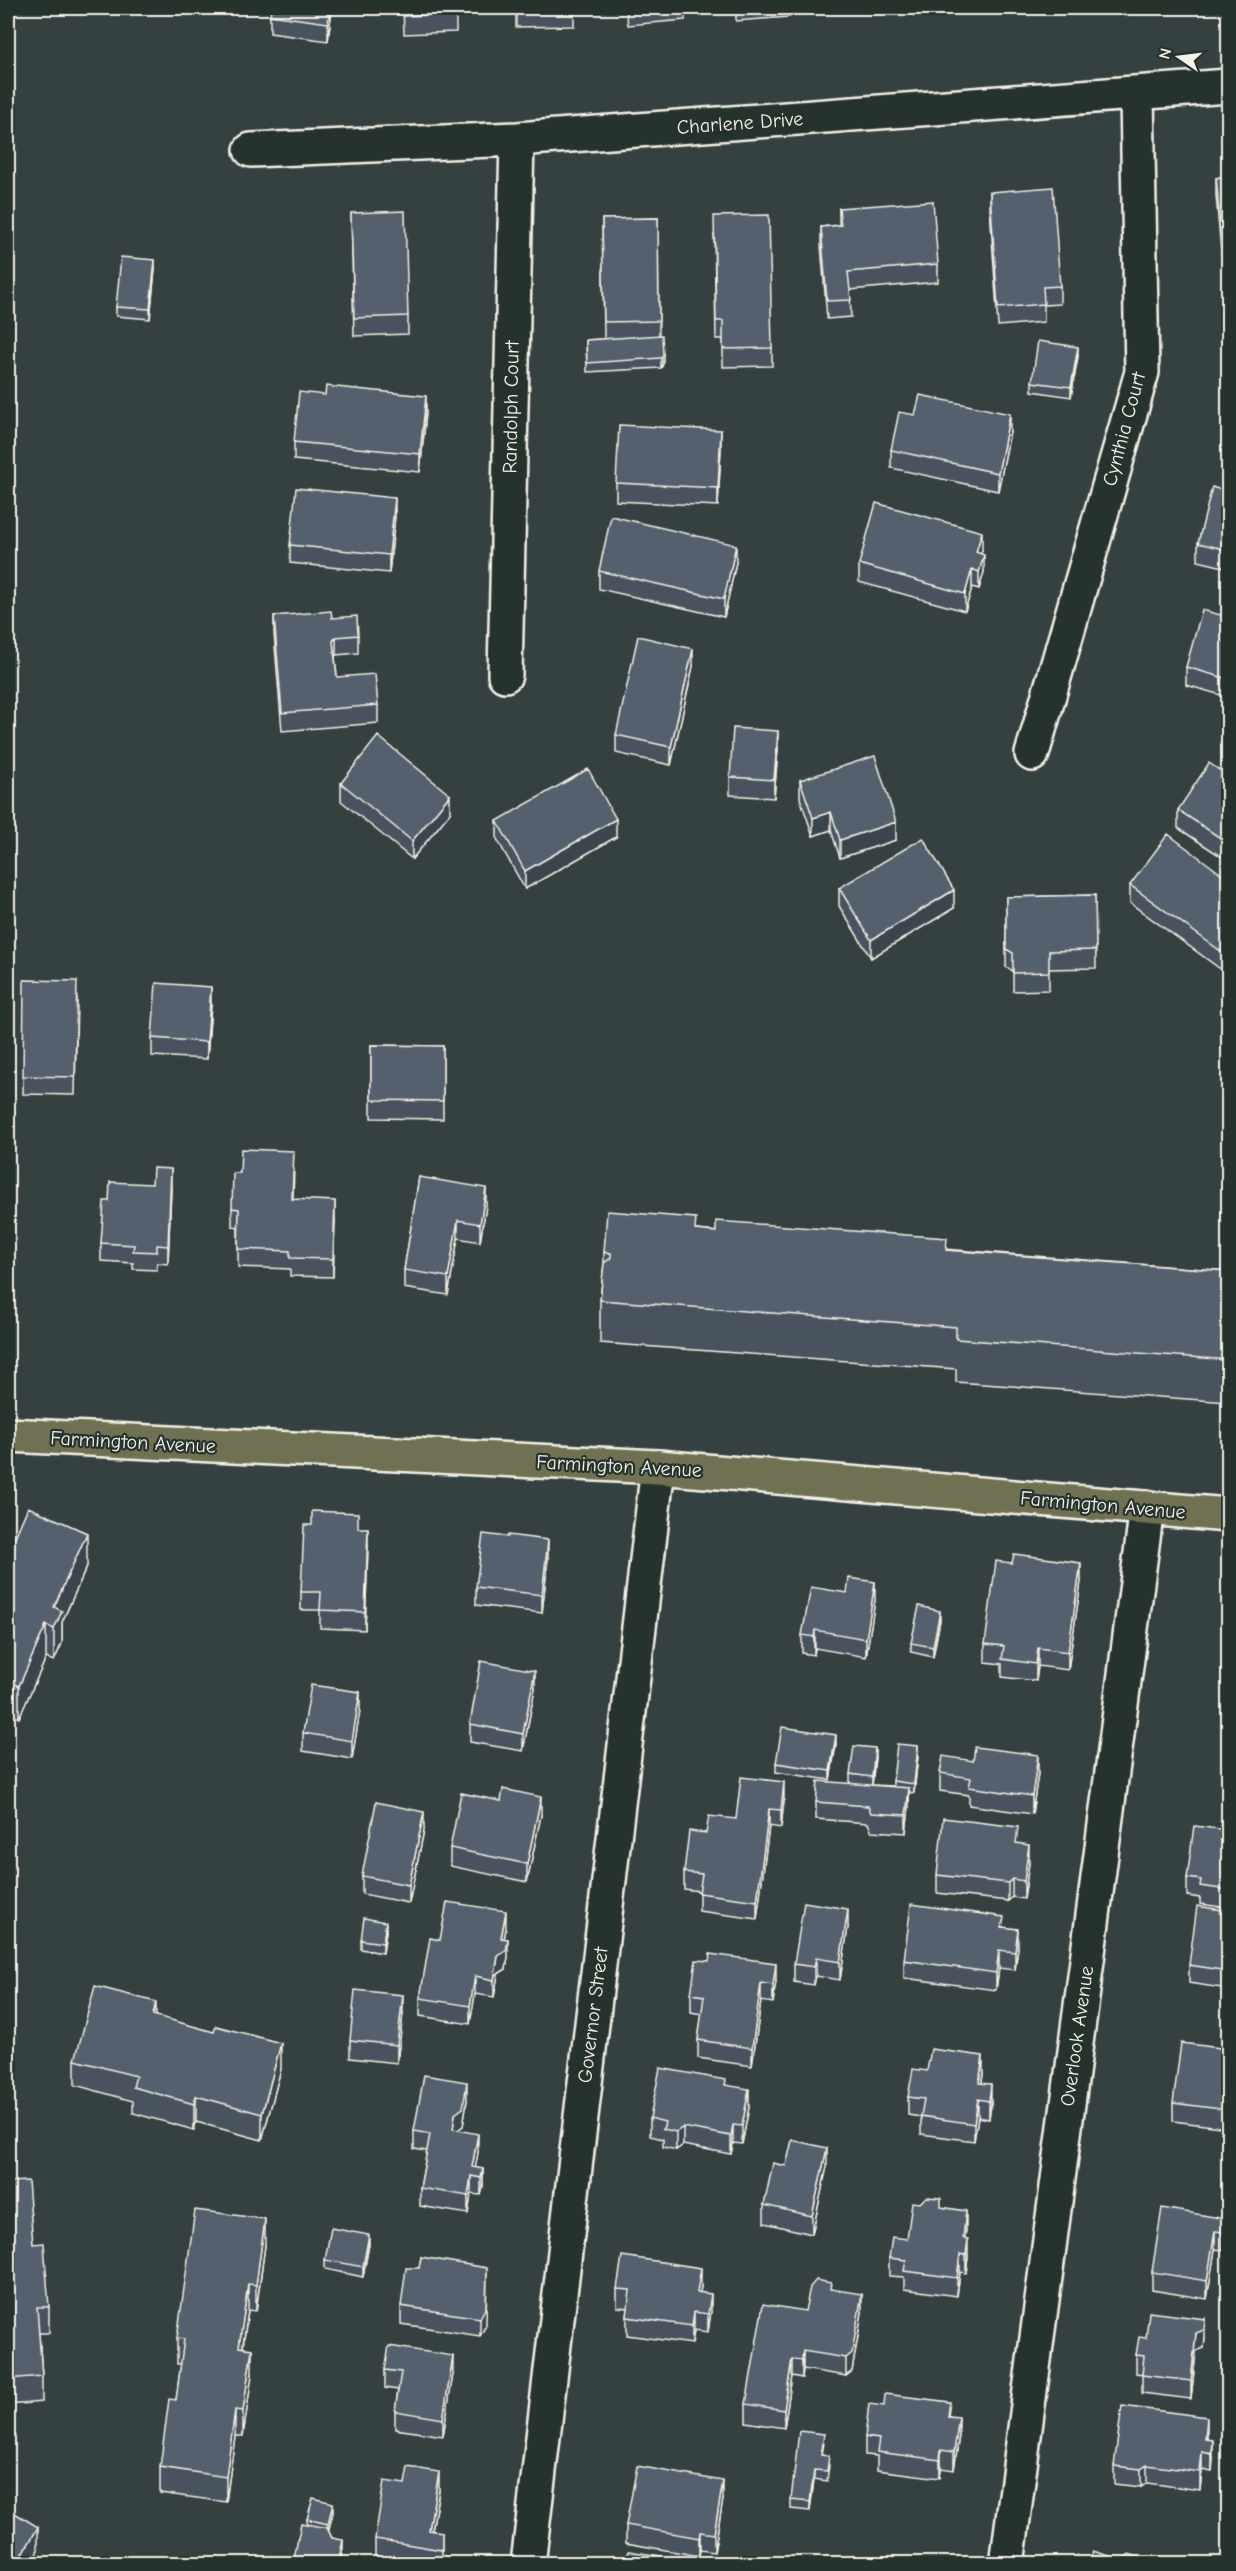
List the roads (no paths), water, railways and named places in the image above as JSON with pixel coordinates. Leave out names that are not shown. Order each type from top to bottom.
[{"type":"main road","name":"Farmington Avenue","points":[[8,1435],[658,1467],[1228,1515]]},
{"type":"street","name":"Charlene Drive","points":[[251,150],[517,139],[1137,95],[1228,86]]},
{"type":"street","name":"Cynthia Court","points":[[1032,754],[1142,372],[1137,95]]},
{"type":"street","name":"Randolph Court","points":[[505,675],[517,139]]},
{"type":"street","name":"Governor Street","points":[[528,2564],[658,1467]]},
{"type":"street","name":"Overlook Avenue","points":[[1007,2564],[1148,1508]]}]
